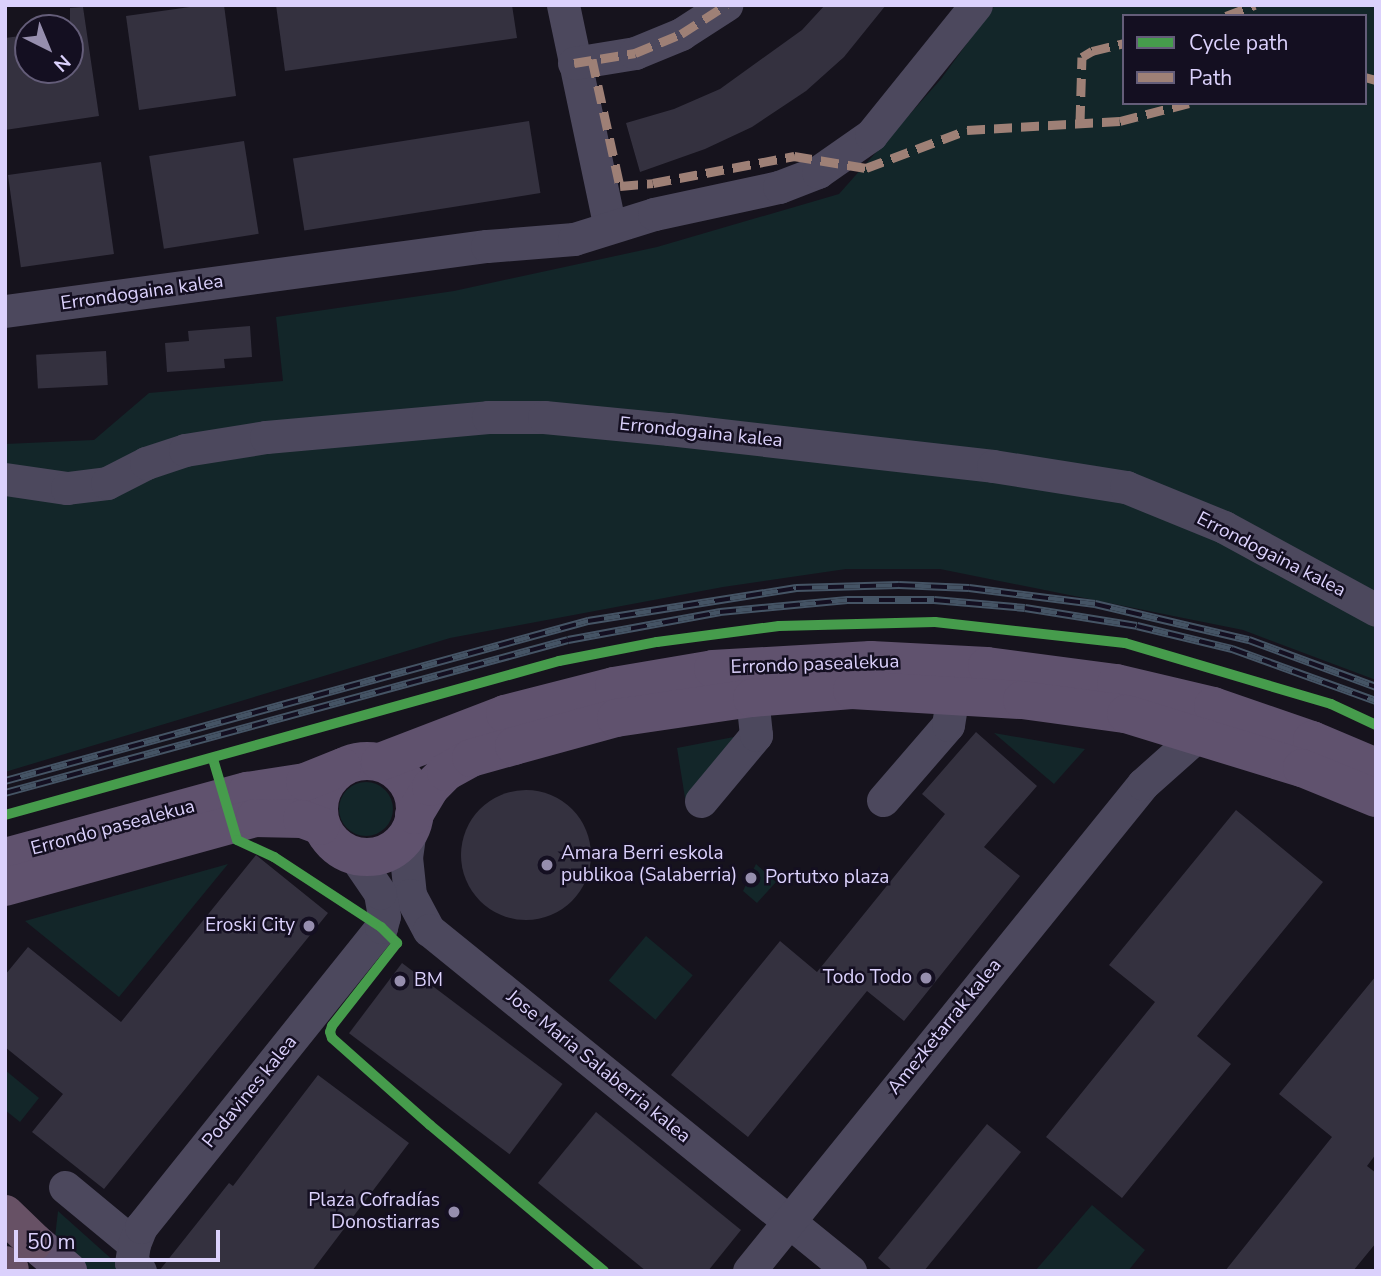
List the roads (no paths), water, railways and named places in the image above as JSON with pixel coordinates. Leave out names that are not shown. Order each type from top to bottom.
[{"type":"highway","points":[[5,1214],[15,1262]]},
{"type":"main road","name":"Errondo pasealekua","points":[[380,762],[505,714],[614,686],[713,669],[871,660],[987,666],[1116,683],[1213,706],[1312,740],[1376,767]]},
{"type":"main road","name":"Errondo pasealekua","points":[[412,822],[439,780],[471,758],[615,718],[752,698],[852,690],[954,695],[1126,714],[1302,768],[1376,798]]},
{"type":"main road","points":[[367,760],[380,762],[395,770],[407,782],[414,798],[412,822],[393,849],[381,855],[354,855],[329,839],[321,826],[318,810],[321,793],[329,778],[342,767],[367,760]]},
{"type":"main road","name":"Errondo pasealekua","points":[[5,857],[247,791],[305,782],[342,767]]},
{"type":"main road","name":"Errondo pasealekua","points":[[5,887],[255,818],[302,819],[321,826]]},
{"type":"main road","points":[[15,1262],[68,1271]]},
{"type":"street","points":[[563,5],[607,214]]},
{"type":"street","points":[[575,63],[635,52],[681,34],[726,5]]},
{"type":"street","name":"Errondogaina kalea","points":[[5,311],[487,246],[574,239],[654,214],[779,187],[818,172],[837,161],[886,120],[976,5]]},
{"type":"street","name":"Errondogaina kalea","points":[[487,246],[537,229],[607,214],[654,214]]},
{"type":"street","name":"Errondogaina kalea","points":[[5,479],[67,488],[107,483],[146,463],[185,450],[267,437],[488,416],[544,417],[993,466],[1126,487],[1224,527],[1376,610]]},
{"type":"street","points":[[883,800],[948,725],[954,695]]},
{"type":"street","points":[[701,801],[756,735],[752,698]]},
{"type":"street","name":"Amezketarrak kalea","points":[[1126,714],[1141,730],[1149,747],[1143,784]]},
{"type":"street","name":"Amezketarrak kalea","points":[[749,1271],[1143,784],[1198,736]]},
{"type":"street","name":"Jose Maria Salaberria kalea","points":[[412,822],[406,857],[410,895],[429,930],[850,1271]]},
{"type":"street","points":[[354,855],[380,893],[384,916],[382,927],[406,923],[429,930]]},
{"type":"street","name":"Podavines kalea","points":[[135,1259],[141,1227],[382,927]]},
{"type":"street","points":[[65,1187],[135,1259]]},
{"type":"railway","points":[[5,781],[588,621],[796,588],[899,585],[969,588],[1095,604],[1249,640],[1376,687]]},
{"type":"railway","points":[[5,793],[568,640],[720,612],[847,600],[934,600],[1025,608],[1137,626],[1232,649],[1376,701]]},
{"type":"place","name":"Amara Berri eskola publikoa (Salaberria)","points":[[547,865]]},
{"type":"place","name":"Portutxo plaza","points":[[751,878]]},
{"type":"place","name":"Eroski City","points":[[309,926]]},
{"type":"place","name":"Todo Todo","points":[[926,978]]},
{"type":"place","name":"BM","points":[[400,981]]},
{"type":"place","name":"Plaza Cofradías Donostiarras","points":[[454,1212]]}]
